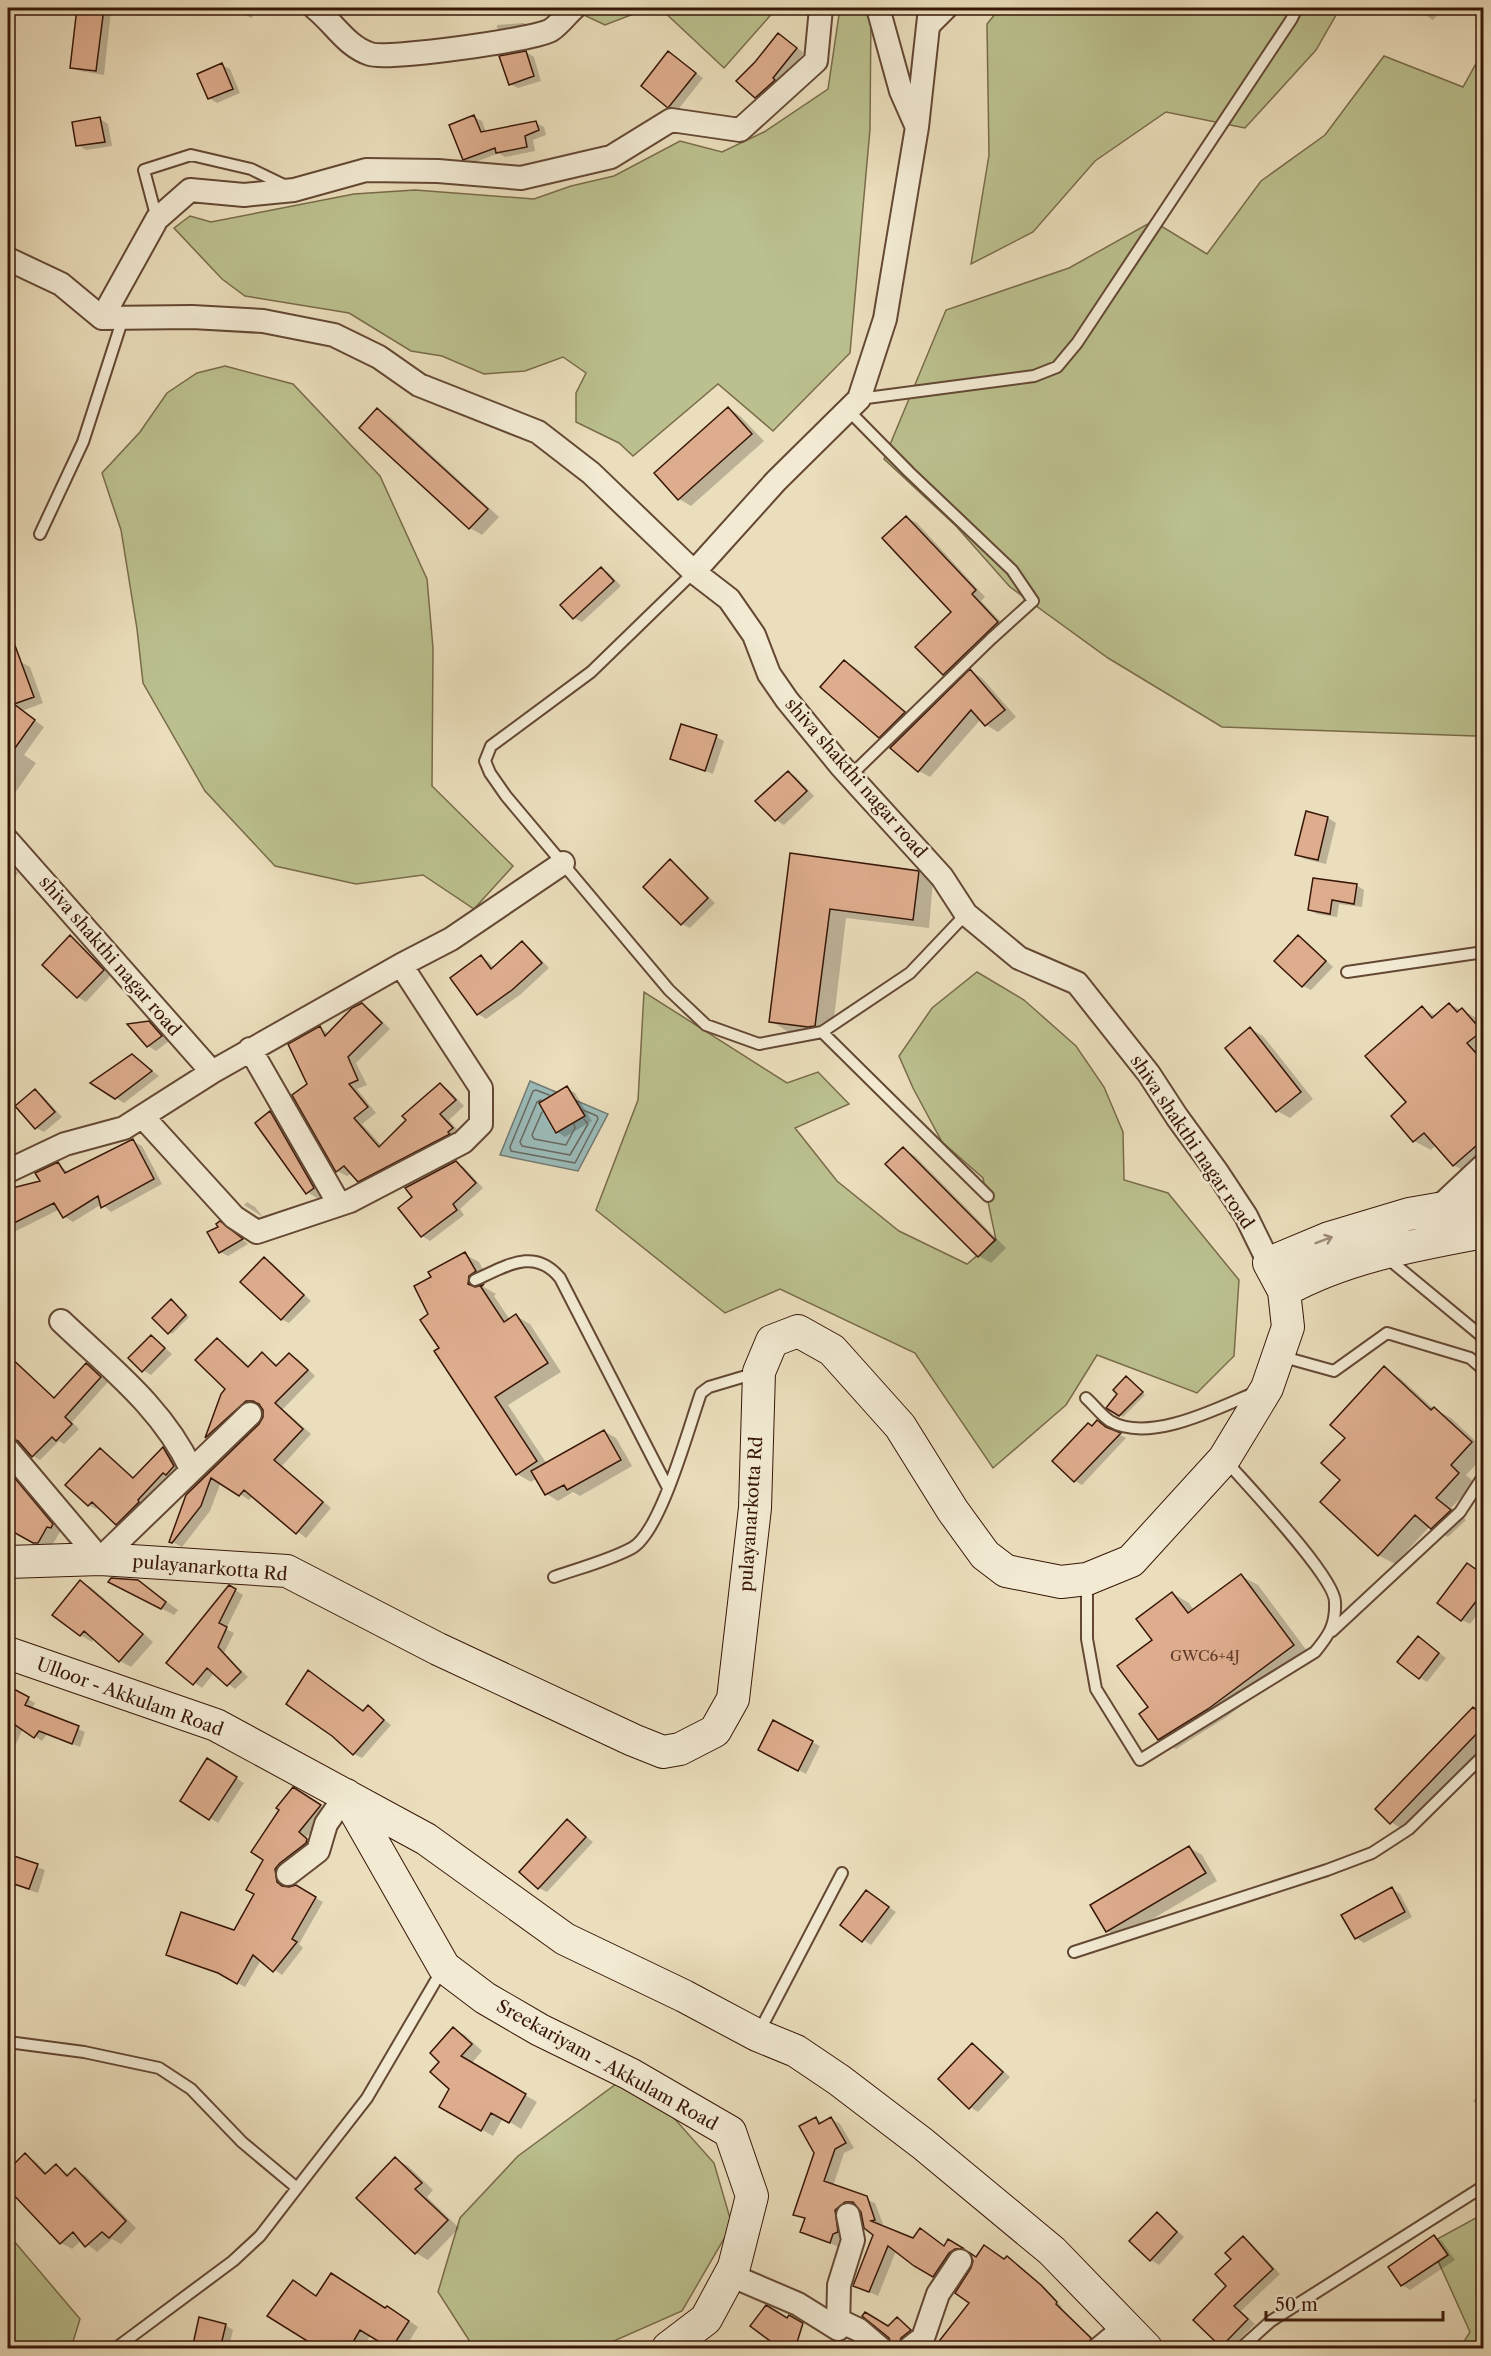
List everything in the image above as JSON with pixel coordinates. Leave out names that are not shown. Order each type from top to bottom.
[{"type":"street","points":[[315,8],[354,47],[373,56],[427,52],[526,38],[551,30],[574,8]]},
{"type":"street","points":[[8,258],[61,284],[113,318],[157,219],[190,189],[244,195],[294,190],[366,170],[438,171],[521,178],[611,157],[671,120],[740,130],[816,61],[821,8]]},
{"type":"street","points":[[878,8],[901,91],[917,126]]},
{"type":"street","points":[[694,572],[776,481],[854,405],[885,318],[917,126],[930,8]]},
{"type":"street","name":"shiva shakthi nagar road","points":[[113,318],[192,317],[263,321],[334,335],[379,357],[419,385],[538,432],[591,472],[694,572],[729,599],[754,635],[770,674],[786,700],[850,776],[942,877],[966,914],[1019,958],[1077,983],[1149,1074],[1217,1172],[1246,1216],[1269,1263]]},
{"type":"street","name":"shiva shakthi nagar road","points":[[8,841],[212,1072]]},
{"type":"street","points":[[8,1171],[64,1144],[124,1128],[250,1049],[451,939],[563,863]]},
{"type":"street","points":[[143,1117],[234,1217],[257,1232],[339,1204],[463,1142],[481,1124],[481,1088],[401,965]]},
{"type":"street","points":[[250,1049],[339,1204]]},
{"type":"street","points":[[1387,1251],[1484,1165]]},
{"type":"street","points":[[1269,1263],[1329,1238],[1409,1214],[1484,1201]]},
{"type":"street","points":[[1284,1291],[1308,1278],[1387,1251],[1484,1232]]},
{"type":"street","name":"pulayanarkotta Rd","points":[[8,1562],[100,1559],[287,1571],[438,1649],[633,1740],[663,1752],[680,1749],[715,1731],[733,1699],[755,1508],[759,1372],[772,1341],[798,1331],[832,1350],[900,1426],[953,1511],[985,1555],[1006,1571],[1061,1582],[1087,1580],[1131,1561],[1224,1459],[1267,1388],[1280,1356],[1288,1327],[1284,1291],[1269,1263]]},
{"type":"street","points":[[61,1321],[139,1394],[182,1448],[191,1469]]},
{"type":"street","points":[[8,1450],[100,1559],[250,1414]]},
{"type":"street","name":"Ulloor - Akkulam Road","points":[[8,1653],[216,1725],[426,1839],[565,1939],[684,1996],[757,2035],[796,2051],[839,2080],[923,2144],[1052,2252],[1135,2338]]},
{"type":"street","points":[[288,1874],[318,1851],[326,1824],[346,1795]]},
{"type":"street","name":"Sreekariyam - Akkulam Road","points":[[346,1795],[444,1967],[485,1998],[630,2074],[730,2132],[752,2196],[730,2275],[706,2319],[668,2349]]},
{"type":"street","points":[[730,2275],[798,2304],[838,2329],[839,2285],[853,2240],[848,2215]]},
{"type":"street","points":[[910,2349],[923,2338],[938,2294],[960,2261]]},
{"type":"street","points":[[838,2320],[859,2330],[880,2349]]},
{"type":"street","points":[[1100,2349],[1135,2338]]},
{"type":"lane","points":[[927,35],[954,8]]},
{"type":"lane","points":[[854,405],[1034,376],[1057,367],[1077,343],[1297,8]]},
{"type":"lane","points":[[157,219],[144,170],[191,155],[251,169],[294,190]]},
{"type":"lane","points":[[40,534],[83,442],[113,318]]},
{"type":"lane","points":[[850,776],[1033,601],[1012,570],[909,472],[854,405]]},
{"type":"lane","points":[[694,572],[591,672],[490,746],[485,761],[490,773],[669,990],[706,1025],[759,1044],[822,1032],[910,973],[966,914]]},
{"type":"lane","points":[[1347,972],[1484,952]]},
{"type":"lane","points":[[822,1032],[987,1196]]},
{"type":"lane","points":[[1387,1251],[1484,1338]]},
{"type":"lane","points":[[475,1280],[516,1262],[531,1261],[553,1269],[560,1278],[668,1488]]},
{"type":"lane","points":[[1280,1356],[1334,1371],[1387,1333],[1470,1358],[1484,1370]]},
{"type":"lane","points":[[554,1577],[634,1547],[652,1524],[668,1488],[701,1393],[709,1387],[759,1372]]},
{"type":"lane","points":[[1086,1398],[1110,1420],[1131,1428],[1155,1428],[1215,1409],[1267,1388]]},
{"type":"lane","points":[[1224,1459],[1316,1563],[1336,1600],[1332,1631]]},
{"type":"lane","points":[[1087,1580],[1087,1640],[1096,1689],[1140,1760],[1316,1652],[1332,1631],[1460,1512],[1484,1475]]},
{"type":"lane","points":[[1074,1952],[1327,1870],[1372,1853],[1409,1829],[1484,1755]]},
{"type":"lane","points":[[757,2035],[842,1873]]},
{"type":"lane","points":[[116,2349],[233,2261],[260,2236],[367,2098],[444,1967]]},
{"type":"lane","points":[[8,2042],[84,2052],[159,2068],[191,2090],[242,2142],[297,2188]]},
{"type":"lane","points":[[1241,2349],[1271,2321],[1484,2186]]},
{"type":"green space","points":[[569,8],[649,8],[605,25]]},
{"type":"green space","points":[[660,8],[777,8],[724,68]]},
{"type":"green space","points":[[840,8],[871,9],[870,129],[850,353],[773,431],[718,384],[633,456],[619,443],[576,422],[576,393],[586,373],[563,357],[525,371],[484,374],[442,356],[411,351],[349,313],[245,296],[222,279],[174,228],[190,216],[211,222],[354,194],[415,190],[534,199],[571,186],[614,176],[680,141],[722,152],[764,132],[828,89]]},
{"type":"green space","points":[[1000,8],[1340,8],[1316,50],[1245,128],[1166,112],[1095,161],[1033,232],[971,264],[989,155],[987,24]]},
{"type":"green space","points":[[1483,51],[1484,730],[1475,736],[1222,727],[1108,658],[1010,587],[956,526],[884,459],[946,310],[1069,268],[1153,221],[1207,254],[1261,181],[1325,135],[1384,56],[1463,87]]},
{"type":"green space","points":[[225,366],[293,384],[380,476],[427,579],[433,648],[432,786],[513,866],[474,909],[423,875],[356,884],[275,866],[205,791],[143,683],[121,530],[102,473],[140,432],[167,393],[197,373]]},
{"type":"green space","points":[[977,972],[1024,1000],[1076,1046],[1104,1087],[1123,1132],[1124,1180],[1168,1193],[1239,1280],[1234,1356],[1197,1393],[1097,1355],[1066,1405],[993,1468],[915,1353],[780,1289],[725,1313],[596,1210],[638,1100],[644,992],[787,1083],[818,1072],[849,1104],[795,1128],[837,1181],[899,1231],[967,1264],[996,1240],[983,1178],[942,1142],[899,1056],[932,1008]]},
{"type":"green space","points":[[623,2079],[665,2108],[714,2163],[732,2225],[682,2311],[598,2348],[474,2348],[438,2292],[460,2218],[518,2156]]},
{"type":"green space","points":[[1483,2214],[1483,2348],[1460,2348],[1470,2332],[1430,2243]]},
{"type":"green space","points":[[8,2234],[80,2319],[71,2348],[8,2348]]},
{"type":"water","points":[[530,1081],[608,1114],[578,1171],[500,1155]]},
{"type":"building","points":[[77,8],[104,8],[96,71],[70,68]]},
{"type":"building","points":[[778,33],[797,48],[773,78],[775,80],[755,98],[736,81]]},
{"type":"building","points":[[526,51],[534,76],[509,85],[499,56]]},
{"type":"building","points":[[668,51],[696,73],[668,108],[641,86]]},
{"type":"building","points":[[222,63],[233,89],[208,99],[197,74]]},
{"type":"building","points":[[474,115],[481,132],[536,121],[539,130],[525,136],[527,147],[496,153],[495,148],[463,160],[449,125]]},
{"type":"building","points":[[100,117],[105,142],[76,146],[72,122]]},
{"type":"building","points":[[728,407],[752,434],[678,500],[654,473]]},
{"type":"building","points":[[377,408],[488,509],[469,529],[359,428]]},
{"type":"building","points":[[906,516],[976,590],[972,594],[998,622],[943,675],[915,647],[951,612],[882,538]]},
{"type":"building","points":[[601,567],[614,581],[573,619],[560,605]]},
{"type":"building","points":[[10,632],[34,697],[14,704],[35,720],[8,758],[8,633]]},
{"type":"building","points":[[844,660],[905,712],[879,738],[820,687]]},
{"type":"building","points":[[970,669],[1005,710],[985,726],[971,710],[918,772],[890,748]]},
{"type":"building","points":[[681,724],[717,735],[705,771],[670,759]]},
{"type":"building","points":[[788,771],[807,791],[775,821],[755,801]]},
{"type":"building","points":[[1306,811],[1328,817],[1318,860],[1295,855]]},
{"type":"building","points":[[790,853],[919,871],[913,920],[830,909],[815,1026],[808,1027],[769,1022]]},
{"type":"building","points":[[670,859],[708,898],[681,925],[643,887]]},
{"type":"building","points":[[1313,878],[1357,884],[1354,904],[1332,900],[1330,914],[1308,910]]},
{"type":"building","points":[[70,935],[104,970],[77,998],[42,965]]},
{"type":"building","points":[[1298,935],[1326,961],[1302,987],[1274,961]]},
{"type":"building","points":[[522,941],[542,963],[512,990],[477,1015],[450,978],[481,955],[491,969]]},
{"type":"building","points":[[362,1003],[382,1023],[348,1057],[358,1080],[349,1084],[368,1107],[354,1118],[379,1147],[406,1120],[402,1116],[440,1083],[456,1100],[440,1114],[453,1128],[448,1132],[450,1134],[358,1182],[344,1166],[336,1172],[292,1095],[307,1084],[288,1044],[320,1026],[325,1036],[352,1008]]},
{"type":"building","points":[[1449,1003],[1457,1012],[1462,1008],[1482,1031],[1467,1043],[1484,1062],[1484,1139],[1453,1166],[1424,1133],[1413,1142],[1391,1116],[1406,1102],[1365,1056],[1422,1006],[1432,1018]]},
{"type":"building","points":[[149,1021],[162,1036],[147,1047],[127,1024]]},
{"type":"building","points":[[1250,1027],[1301,1092],[1276,1112],[1225,1048]]},
{"type":"building","points":[[132,1054],[152,1071],[115,1099],[90,1083]]},
{"type":"building","points":[[567,1086],[585,1116],[556,1133],[539,1103]]},
{"type":"building","points":[[35,1089],[55,1112],[35,1129],[15,1106]]},
{"type":"building","points":[[270,1111],[314,1188],[306,1194],[255,1123]]},
{"type":"building","points":[[133,1139],[154,1179],[101,1208],[98,1196],[63,1218],[54,1203],[8,1226],[8,1189],[40,1181],[35,1173],[58,1162],[65,1173]]},
{"type":"building","points":[[903,1147],[995,1240],[978,1257],[885,1164]]},
{"type":"building","points":[[456,1161],[476,1183],[453,1204],[457,1210],[421,1237],[398,1208],[412,1197],[405,1188]]},
{"type":"building","points":[[220,1221],[243,1239],[219,1253],[207,1232],[218,1227],[216,1224]]},
{"type":"building","points":[[465,1252],[476,1271],[469,1276],[468,1284],[475,1287],[483,1285],[481,1287],[504,1322],[516,1314],[548,1363],[495,1397],[537,1461],[516,1475],[434,1351],[439,1348],[420,1320],[428,1314],[414,1286],[431,1277],[428,1272]]},
{"type":"building","points":[[264,1257],[304,1295],[281,1320],[240,1282]]},
{"type":"building","points":[[171,1299],[186,1315],[168,1334],[152,1318]]},
{"type":"building","points":[[151,1335],[165,1348],[142,1372],[128,1358]]},
{"type":"building","points":[[217,1338],[248,1367],[262,1352],[276,1366],[289,1353],[308,1370],[275,1403],[303,1429],[274,1460],[323,1502],[296,1534],[244,1490],[239,1496],[211,1478],[201,1506],[172,1543],[169,1542],[186,1495],[259,1424],[263,1417],[263,1410],[259,1404],[246,1401],[205,1438],[221,1394],[225,1389],[195,1360]]},
{"type":"building","points":[[8,1355],[54,1398],[86,1363],[101,1377],[65,1417],[72,1424],[56,1441],[52,1437],[32,1457],[18,1441],[8,1437]]},
{"type":"building","points":[[1384,1366],[1431,1410],[1434,1407],[1472,1442],[1451,1465],[1459,1473],[1436,1498],[1451,1510],[1431,1529],[1415,1515],[1378,1556],[1320,1502],[1340,1480],[1321,1463],[1345,1438],[1330,1425]]},
{"type":"building","points":[[1126,1376],[1143,1392],[1119,1416],[1106,1408],[1117,1394],[1113,1390]]},
{"type":"building","points":[[1097,1420],[1106,1427],[1121,1433],[1074,1482],[1052,1461],[1088,1423],[1092,1426]]},
{"type":"building","points":[[604,1430],[621,1460],[567,1490],[564,1485],[545,1495],[531,1471]]},
{"type":"building","points":[[163,1447],[174,1466],[166,1475],[163,1473],[116,1525],[92,1502],[88,1506],[65,1485],[100,1448],[133,1478]]},
{"type":"building","points":[[8,1470],[53,1524],[51,1528],[47,1527],[38,1543],[33,1543],[8,1529]]},
{"type":"building","points":[[1467,1563],[1484,1575],[1484,1591],[1461,1621],[1437,1603]]},
{"type":"building","points":[[1241,1574],[1294,1645],[1208,1709],[1158,1740],[1139,1714],[1148,1707],[1117,1666],[1152,1640],[1136,1619],[1172,1592],[1188,1613]]},
{"type":"building","points":[[111,1578],[138,1580],[166,1602],[161,1609],[108,1582]]},
{"type":"building","points":[[80,1580],[143,1634],[119,1662],[84,1631],[80,1636],[52,1615]]},
{"type":"building","points":[[229,1585],[236,1589],[219,1623],[227,1627],[218,1647],[241,1672],[227,1686],[207,1668],[193,1685],[166,1663]]},
{"type":"building","points":[[1418,1636],[1439,1653],[1419,1679],[1397,1662]]},
{"type":"building","points":[[308,1670],[363,1711],[368,1705],[384,1720],[353,1755],[332,1736],[286,1704]]},
{"type":"building","points":[[8,1686],[29,1697],[25,1705],[79,1726],[72,1744],[39,1731],[34,1738],[15,1725],[8,1741]]},
{"type":"building","points":[[1473,1707],[1484,1717],[1484,1726],[1390,1824],[1375,1809]]},
{"type":"building","points":[[773,1720],[813,1741],[798,1771],[758,1750]]},
{"type":"building","points":[[207,1758],[237,1777],[209,1820],[180,1801]]},
{"type":"building","points":[[293,1787],[321,1805],[299,1832],[307,1839],[306,1843],[275,1869],[277,1882],[282,1886],[296,1885],[316,1897],[292,1939],[297,1942],[273,1972],[253,1955],[237,1984],[218,1973],[166,1955],[181,1912],[234,1930],[254,1894],[246,1890],[263,1860],[251,1852],[279,1810],[276,1808]]},
{"type":"building","points":[[567,1819],[586,1837],[538,1889],[519,1872]]},
{"type":"building","points":[[1189,1846],[1206,1873],[1106,1932],[1090,1905]]},
{"type":"building","points":[[8,1854],[38,1864],[29,1889],[8,1882]]},
{"type":"building","points":[[1392,1887],[1405,1912],[1355,1939],[1341,1915]]},
{"type":"building","points":[[866,1890],[889,1907],[862,1942],[840,1925]]},
{"type":"building","points":[[453,2027],[472,2044],[461,2056],[526,2094],[509,2123],[491,2113],[481,2131],[439,2107],[449,2089],[430,2072],[439,2062],[430,2053]]},
{"type":"building","points":[[972,2043],[1003,2072],[969,2109],[938,2079]]},
{"type":"building","points":[[816,2117],[819,2124],[831,2117],[846,2143],[835,2149],[824,2181],[867,2196],[875,2220],[871,2221],[913,2238],[920,2228],[944,2246],[948,2239],[963,2248],[949,2253],[933,2277],[888,2246],[869,2292],[853,2286],[873,2235],[864,2228],[861,2212],[853,2202],[845,2202],[835,2210],[838,2232],[833,2234],[830,2243],[800,2232],[805,2218],[793,2215],[814,2153],[799,2126]]},
{"type":"building","points":[[25,2153],[45,2174],[56,2164],[67,2176],[75,2168],[126,2221],[109,2238],[102,2232],[85,2247],[73,2232],[60,2244],[8,2189],[8,2170]]},
{"type":"building","points":[[395,2157],[422,2183],[415,2189],[448,2220],[415,2254],[356,2198]]},
{"type":"building","points":[[1157,2212],[1177,2232],[1150,2261],[1129,2241]]},
{"type":"building","points":[[1434,2235],[1448,2255],[1401,2286],[1388,2267]]},
{"type":"building","points":[[1243,2236],[1273,2269],[1234,2306],[1248,2319],[1221,2347],[1193,2320],[1226,2286],[1215,2274],[1231,2259],[1225,2253]]},
{"type":"building","points":[[984,2245],[1004,2259],[1007,2256],[1041,2285],[1057,2302],[1056,2304],[1091,2338],[1087,2349],[933,2349],[969,2303],[955,2293],[971,2268],[973,2261],[970,2253],[976,2257]]},
{"type":"building","points":[[331,2273],[409,2321],[391,2349],[360,2330],[349,2349],[320,2349],[267,2316],[293,2280],[316,2296]]},
{"type":"building","points":[[766,2305],[787,2318],[789,2315],[803,2323],[795,2349],[764,2349],[770,2341],[750,2326]]},
{"type":"building","points":[[865,2312],[888,2326],[897,2317],[911,2330],[901,2338],[897,2349],[893,2349],[889,2338],[862,2316]]},
{"type":"building","points":[[199,2317],[226,2324],[220,2349],[192,2349]]}]
